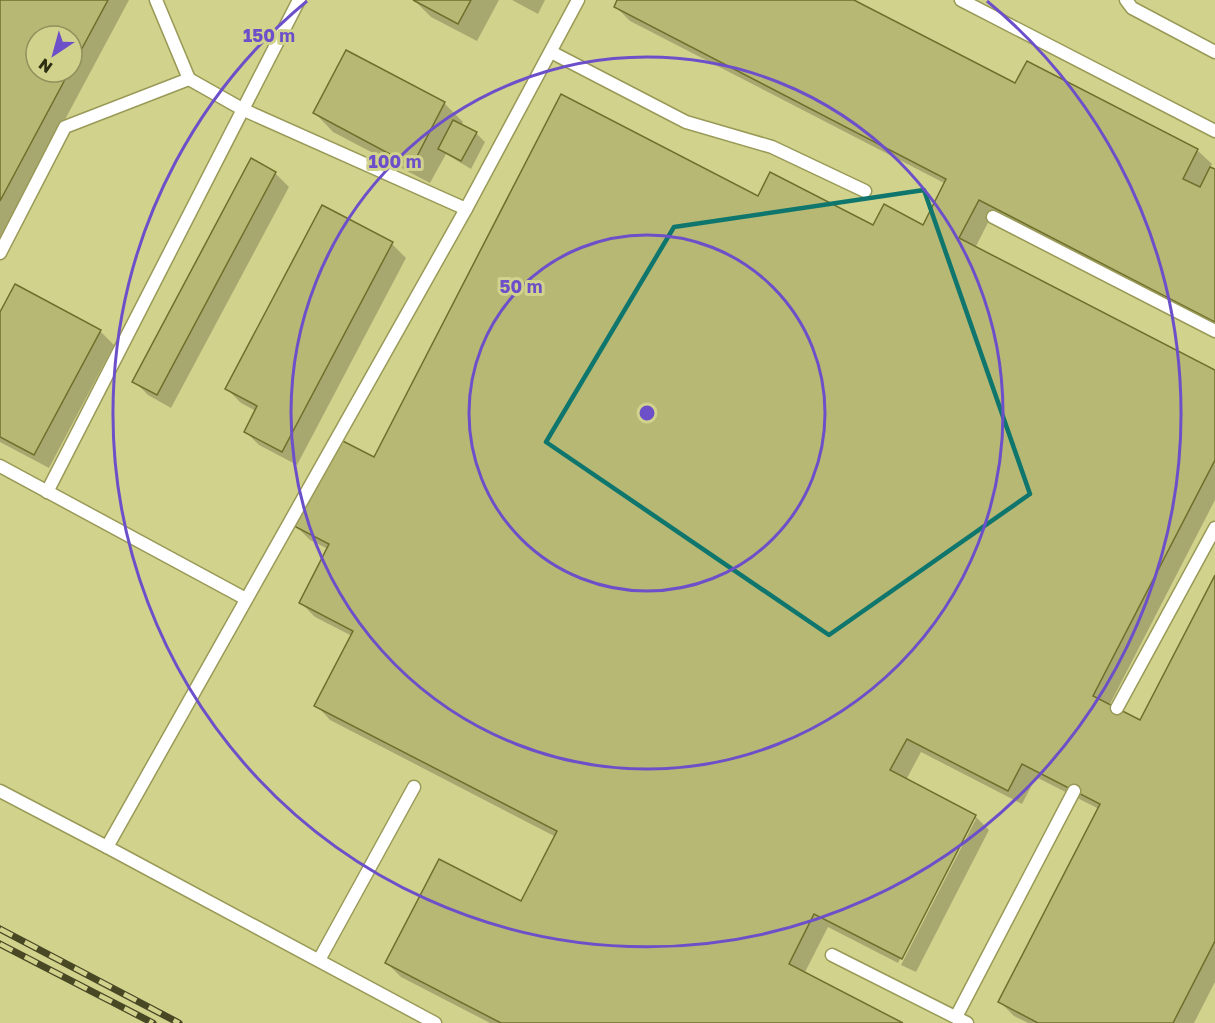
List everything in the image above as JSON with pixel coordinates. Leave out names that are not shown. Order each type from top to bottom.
[{"type":"lane","points":[[156,0],[189,80],[244,110],[466,209]]},
{"type":"lane","points":[[47,492],[299,0]]},
{"type":"lane","points":[[107,847],[466,209],[578,0]]},
{"type":"lane","points":[[961,0],[1215,131]]},
{"type":"lane","points":[[1126,0],[1132,8],[1215,52]]},
{"type":"lane","points":[[551,52],[686,122],[772,147],[865,191]]},
{"type":"lane","points":[[0,253],[65,127],[189,80]]},
{"type":"lane","points":[[993,217],[1215,331]]},
{"type":"lane","points":[[0,466],[246,599]]},
{"type":"lane","points":[[1117,708],[1215,528]]},
{"type":"lane","points":[[319,960],[414,787]]},
{"type":"lane","points":[[0,791],[435,1023]]},
{"type":"lane","points":[[832,955],[961,1020],[1074,791]]},
{"type":"highlighted area","points":[[924,190],[1030,494],[829,635],[546,442],[674,227]]},
{"type":"building","points":[[0,0],[108,0],[84,45],[84,24],[24,24],[24,84],[63,84],[0,201]]},
{"type":"building","points":[[413,0],[471,0],[458,24]]},
{"type":"building","points":[[617,0],[854,0],[1015,83],[1027,61],[1198,149],[1183,179],[1200,187],[1210,167],[1215,169],[1215,322],[979,200],[959,238],[1215,370],[1215,460],[1093,696],[1140,720],[1215,575],[1215,941],[1173,1023],[1038,1023],[998,1002],[1100,804],[1022,764],[1008,791],[907,739],[890,770],[976,815],[902,959],[814,914],[789,964],[903,1023],[501,1023],[385,963],[439,859],[521,901],[557,831],[314,706],[353,631],[299,603],[329,544],[294,526],[339,439],[374,457],[561,94],[758,196],[770,172],[873,225],[884,204],[923,225],[946,179],[614,7]]},
{"type":"building","points":[[346,50],[445,102],[412,166],[313,113]]},
{"type":"building","points":[[453,120],[477,132],[461,161],[438,149]]},
{"type":"building","points":[[251,158],[276,172],[157,395],[132,382]]},
{"type":"building","points":[[322,205],[393,242],[282,452],[244,432],[257,406],[225,389]]},
{"type":"building","points":[[15,284],[101,330],[34,455],[0,437],[0,312]]},
{"type":"railway","points":[[0,929],[179,1023]]},
{"type":"railway","points":[[0,944],[153,1023]]}]
